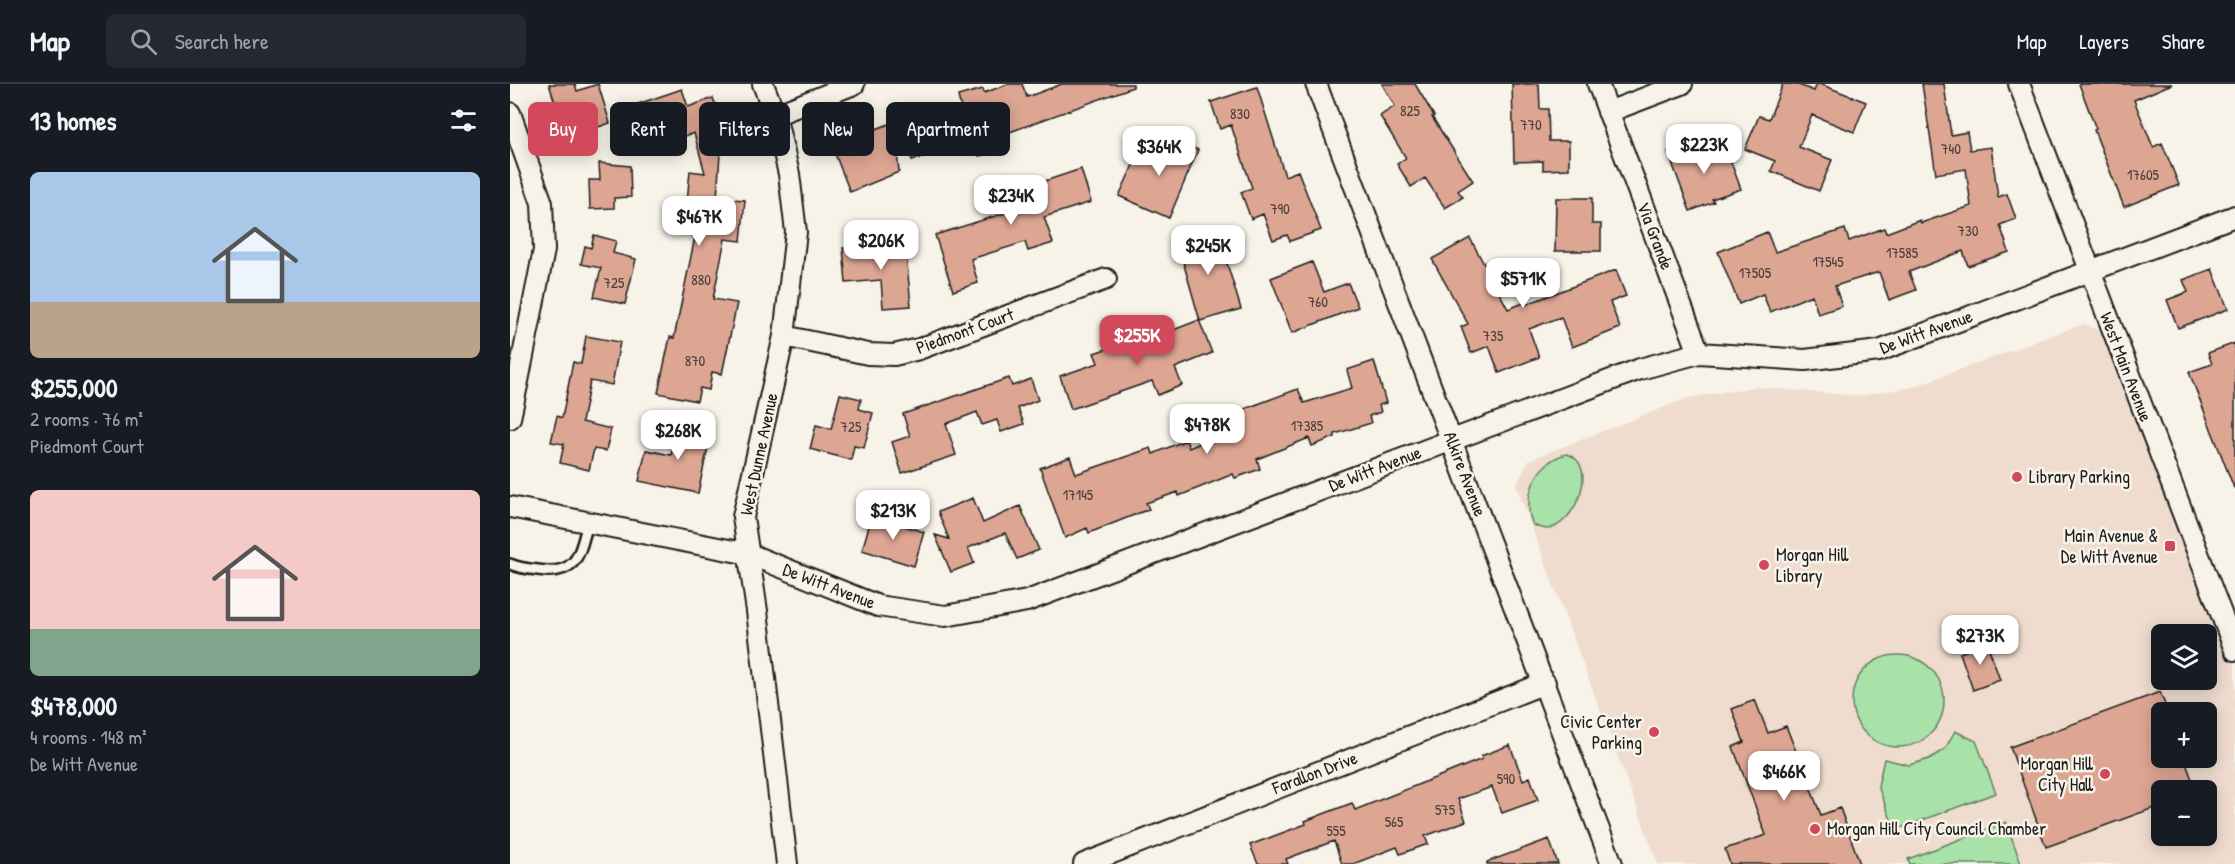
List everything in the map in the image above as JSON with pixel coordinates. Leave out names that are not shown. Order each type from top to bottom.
[{"type":"street","name":"West Dunne Avenue","points":[[763,84],[770,102]]},
{"type":"street","points":[[790,109],[854,84]]},
{"type":"street","name":"Alkire Avenue","points":[[1316,84],[1612,864]]},
{"type":"street","name":"Via Grande","points":[[1598,84],[1699,353]]},
{"type":"street","points":[[1608,112],[1682,84]]},
{"type":"street","name":"West Main Avenue","points":[[2019,84],[2235,650]]},
{"type":"street","points":[[510,113],[542,202],[544,250],[514,380],[510,418]]},
{"type":"street","name":"West Dunne Avenue","points":[[785,156],[796,232],[784,336],[743,517],[787,864]]},
{"type":"street","name":"De Witt Avenue","points":[[510,507],[749,555],[878,606],[945,616],[1027,601],[1640,369],[1699,353],[1805,360],[1879,351],[2235,216]]},
{"type":"street","name":"Piedmont Court","points":[[784,336],[868,354],[894,354],[919,350],[1106,279]]},
{"type":"street","name":"Farallon Drive","points":[[1084,864],[1545,683]]},
{"type":"lane","points":[[510,564],[548,572],[557,572],[566,568],[573,564],[579,552],[588,523]]},
{"type":"shaded area","points":[[2083,324],[2113,335],[2235,658],[2235,864],[1658,864],[1516,485],[1529,460],[1688,398],[1754,387],[1858,396],[1913,387]]},
{"type":"green space","points":[[1567,454],[1577,460],[1582,470],[1583,482],[1580,495],[1566,518],[1557,526],[1547,529],[1533,525],[1529,504],[1534,482],[1539,472],[1547,464]]},
{"type":"green space","points":[[1889,655],[1907,655],[1924,662],[1937,675],[1944,692],[1944,710],[1937,727],[1924,740],[1907,747],[1889,747],[1872,740],[1859,727],[1852,710],[1852,692],[1859,675],[1872,662]]},
{"type":"green space","points":[[1955,731],[1976,741],[1996,793],[1895,830],[1878,786],[1884,759],[1909,765],[1929,759],[1945,749]]},
{"type":"green space","points":[[2006,822],[2021,864],[1910,864],[1908,859]]},
{"type":"building","points":[[549,84],[575,84],[577,91],[598,84],[610,123],[598,127],[598,102],[555,102]]},
{"type":"building","points":[[1008,84],[1022,84],[1027,97],[1062,84],[1133,84],[1133,87],[1010,132],[1010,102],[960,102],[958,96],[983,89],[984,93]]},
{"type":"building","points":[[1382,84],[1415,84],[1434,116],[1432,117],[1473,181],[1458,191],[1463,197],[1445,208],[1425,178],[1411,187],[1397,164],[1406,158],[1380,116],[1395,106]]},
{"type":"building","points":[[1512,84],[1539,84],[1540,109],[1548,109],[1549,141],[1569,141],[1569,169],[1543,170],[1543,161],[1514,162]]},
{"type":"building","points":[[1783,84],[1796,84],[1814,91],[1817,84],[1820,84],[1866,102],[1854,132],[1812,115],[1799,147],[1832,160],[1819,191],[1771,171],[1775,161],[1745,149],[1759,116],[1769,119]]},
{"type":"building","points":[[1922,84],[1944,84],[1951,135],[1967,132],[1970,150],[1991,147],[1998,197],[2007,194],[2016,219],[2000,225],[2009,252],[1968,266],[1963,251],[1909,272],[1916,290],[1889,300],[1879,272],[1835,286],[1842,306],[1818,314],[1812,295],[1770,312],[1763,294],[1739,304],[1718,252],[1767,232],[1775,252],[1845,229],[1849,241],[1884,228],[1886,233],[1920,220],[1921,223],[1971,206],[1966,169],[1936,174]]},
{"type":"building","points":[[2079,84],[2172,84],[2134,100],[2153,147],[2162,143],[2179,185],[2124,207]]},
{"type":"building","points":[[1257,87],[1285,176],[1298,171],[1321,230],[1290,241],[1287,235],[1273,240],[1263,214],[1251,219],[1241,192],[1252,188],[1231,125],[1220,129],[1211,102]]},
{"type":"building","points":[[682,89],[686,102],[644,102]]},
{"type":"building","points":[[713,98],[714,102],[702,102]]},
{"type":"building","points":[[699,103],[699,151],[694,133],[687,135],[687,104],[688,107]]},
{"type":"building","points":[[886,125],[886,156],[897,156],[899,172],[850,192],[836,156],[874,156],[874,130]]},
{"type":"building","points":[[1171,139],[1198,150],[1169,218],[1119,196],[1143,143],[1165,153]]},
{"type":"building","points":[[1695,142],[1700,156],[1719,149],[1726,149],[1741,189],[1712,199],[1714,202],[1690,211],[1668,152]]},
{"type":"building","points":[[700,156],[720,156],[717,198],[745,200],[741,241],[725,239],[713,299],[737,303],[722,374],[712,372],[709,390],[700,388],[697,401],[658,393],[670,337],[674,338],[695,237],[692,236],[695,201],[687,201],[690,171],[705,173]]},
{"type":"building","points":[[911,156],[927,156],[912,160]]},
{"type":"building","points":[[599,163],[630,166],[631,197],[614,198],[614,208],[590,209],[589,180],[600,180]]},
{"type":"building","points":[[1081,169],[1091,202],[1044,217],[1053,243],[1028,251],[1025,242],[971,259],[978,283],[953,291],[935,235],[1015,210],[1009,193]]},
{"type":"building","points":[[1556,198],[1592,198],[1592,224],[1601,224],[1601,251],[1555,251]]},
{"type":"building","points":[[1207,229],[1212,250],[1222,247],[1241,309],[1200,321],[1176,237]]},
{"type":"building","points":[[594,235],[616,241],[613,253],[636,259],[625,304],[594,297],[601,268],[581,264],[585,246],[591,248]]},
{"type":"building","points":[[1470,238],[1508,309],[1616,270],[1626,296],[1610,302],[1620,328],[1572,347],[1561,317],[1529,329],[1539,357],[1499,373],[1489,346],[1471,353],[1461,327],[1468,324],[1432,259]]},
{"type":"building","points":[[905,243],[911,306],[883,308],[881,280],[846,283],[843,248]]},
{"type":"building","points":[[1312,262],[1324,292],[1348,283],[1358,307],[1292,333],[1271,278]]},
{"type":"building","points":[[2212,269],[2228,309],[2178,328],[2167,300],[2188,292],[2183,280]]},
{"type":"building","points":[[1199,320],[1212,353],[1175,368],[1182,385],[1158,395],[1152,381],[1071,409],[1060,376],[1098,363],[1094,353],[1118,345],[1120,351]]},
{"type":"building","points":[[586,336],[620,342],[612,385],[590,381],[582,422],[611,429],[606,451],[594,449],[589,470],[560,463],[564,444],[551,442],[557,416],[562,418],[573,362],[581,364]]},
{"type":"building","points":[[2235,343],[2234,488],[2189,372],[2212,364],[2208,353]]},
{"type":"building","points":[[1374,361],[1386,403],[1379,405],[1381,412],[1369,416],[1371,423],[1335,434],[1335,437],[1312,446],[1309,438],[1257,459],[1260,469],[1235,478],[1233,474],[1179,496],[1178,492],[1146,503],[1149,509],[1089,533],[1087,528],[1065,538],[1040,468],[1070,457],[1076,474],[1151,448],[1153,454],[1186,440],[1189,448],[1236,427],[1231,414],[1298,389],[1304,403],[1352,388],[1347,370]]},
{"type":"building","points":[[1009,378],[1012,386],[1031,379],[1038,400],[1018,408],[1024,424],[1001,432],[997,420],[982,425],[977,412],[946,424],[956,455],[902,473],[892,442],[910,436],[903,414]]},
{"type":"building","points":[[840,394],[861,399],[859,409],[873,413],[864,448],[854,446],[851,460],[810,449],[816,425],[831,429]]},
{"type":"building","points":[[679,420],[703,425],[699,445],[708,447],[698,493],[639,481],[646,450],[671,455]]},
{"type":"building","points":[[973,498],[983,523],[1020,506],[1039,550],[1017,559],[1005,533],[968,548],[974,563],[951,572],[935,535],[949,539],[938,512]]},
{"type":"building","points":[[872,516],[924,532],[914,566],[862,550]]},
{"type":"building","points":[[1987,643],[2000,680],[1973,690],[1960,653]]},
{"type":"building","name":"Morgan Hill City Hall","points":[[2160,692],[2164,702],[2151,702],[2151,768],[2188,768],[2192,780],[2151,780],[2151,809],[2046,847],[2010,747]]},
{"type":"building","points":[[1755,700],[1768,733],[1786,726],[1821,815],[1840,808],[1860,864],[1730,864],[1725,849],[1766,835],[1733,747],[1744,742],[1732,709]]},
{"type":"building","points":[[1510,745],[1523,780],[1530,777],[1538,800],[1502,813],[1492,787],[1458,799],[1466,821],[1425,836],[1428,844],[1400,854],[1397,847],[1353,864],[1342,864],[1334,841],[1286,859],[1288,864],[1258,864],[1250,845],[1306,824],[1305,821],[1352,803],[1355,810],[1482,759],[1481,756]]},
{"type":"building","points":[[1549,839],[1558,864],[1487,864],[1487,862]]},
{"type":"place","name":"Library Parking","points":[[2017,477]]},
{"type":"place","name":"Main Avenue & De Witt Avenue","points":[[2170,546]]},
{"type":"place","name":"Morgan Hill Library","points":[[1764,565]]},
{"type":"place","name":"Civic Center Parking","points":[[1654,732]]},
{"type":"place","name":"Morgan Hill City Hall","points":[[2105,774]]},
{"type":"place","name":"Morgan Hill City Council Chamber","points":[[1815,829]]}]
